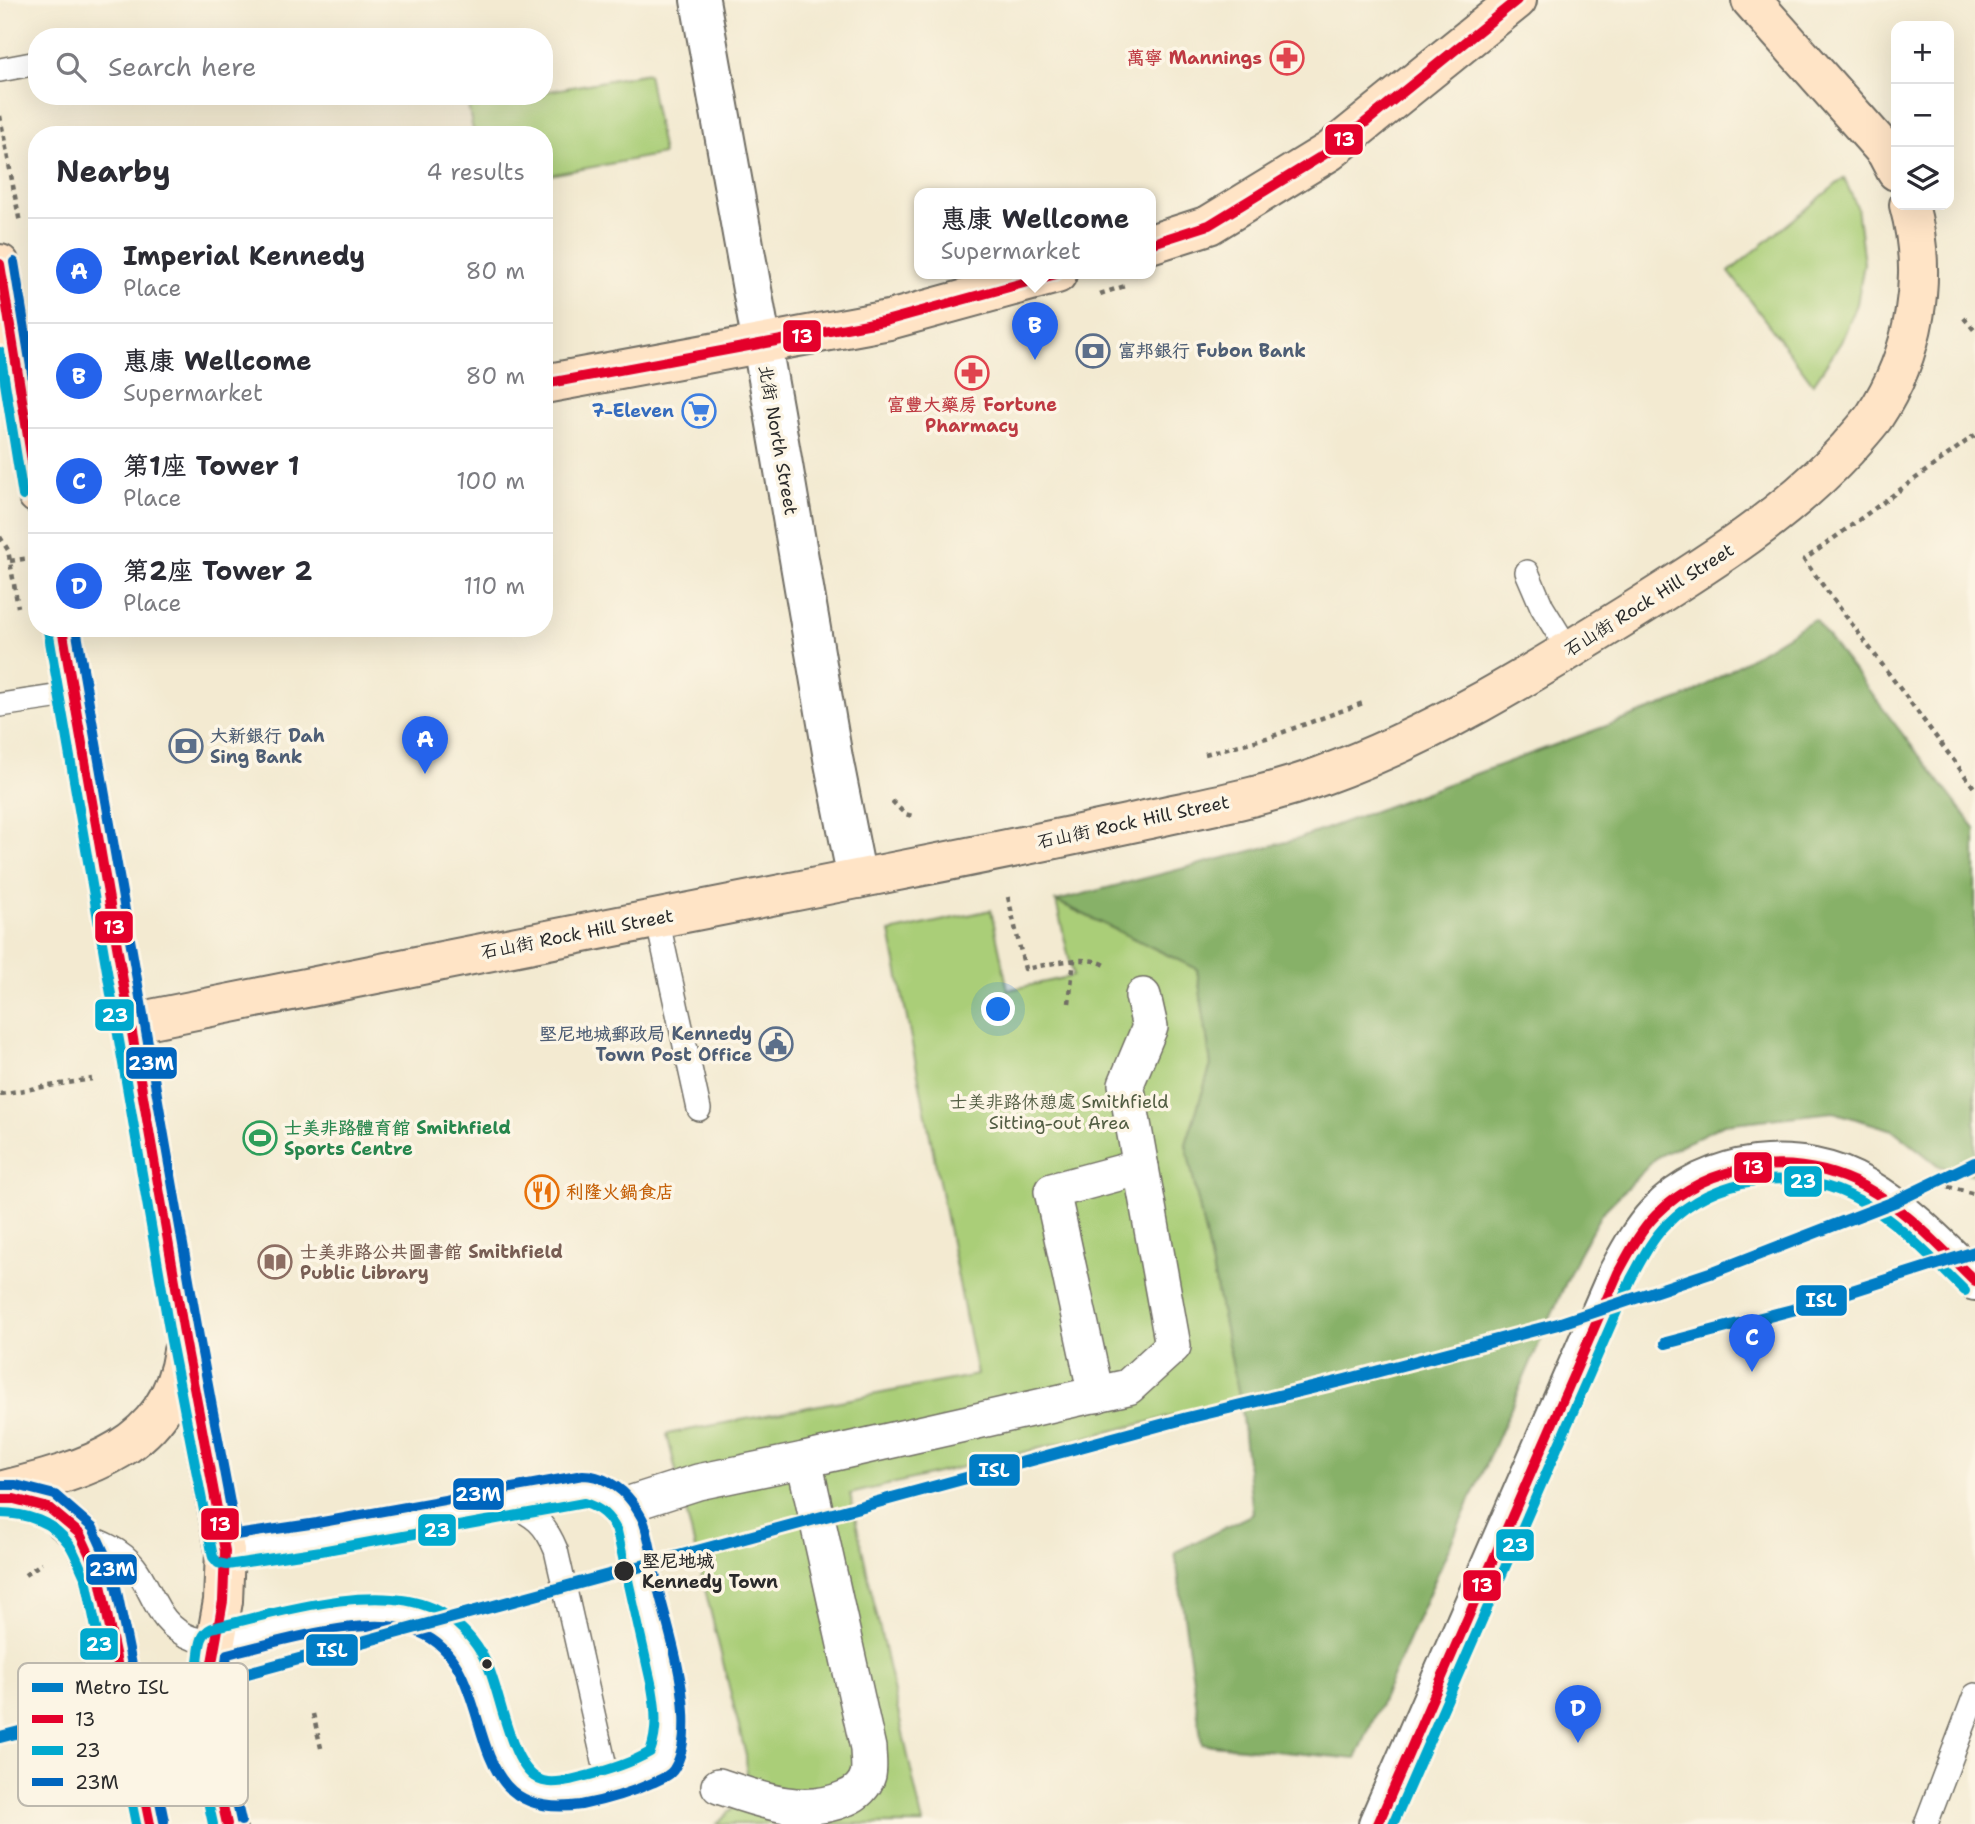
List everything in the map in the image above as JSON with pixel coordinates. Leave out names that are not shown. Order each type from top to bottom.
[{"type":"main road","points":[[1156,242],[1209,225],[1330,151],[1517,0]]},
{"type":"main road","points":[[1751,0],[1886,152],[1891,162]]},
{"type":"main road","name":"石山街 Rock Hill Street","points":[[131,1023],[857,879],[1246,798],[1319,777],[1379,753],[1440,724],[1569,651],[1713,561],[1780,513],[1826,471],[1871,421],[1892,387],[1908,345],[1917,305],[1918,264],[1910,210]]},
{"type":"main road","points":[[11,250],[27,482]]},
{"type":"main road","points":[[553,382],[889,320],[1039,279]]},
{"type":"main road","points":[[64,637],[185,1339],[225,1551],[223,1601],[211,1663]]},
{"type":"main road","points":[[0,1492],[60,1476],[100,1461],[135,1440],[155,1420],[170,1398],[180,1374],[185,1339]]},
{"type":"main road","points":[[0,1499],[14,1499],[49,1507],[80,1534],[99,1575],[117,1663]]},
{"type":"main road","points":[[146,1806],[150,1824]]},
{"type":"main road","points":[[223,1806],[227,1824]]},
{"type":"street","name":"北街 North Street","points":[[700,0],[833,758],[857,879]]},
{"type":"street","points":[[620,1507],[698,1482],[1128,1387],[1173,1346],[1126,1084],[1150,1027],[1143,996]]},
{"type":"street","points":[[1378,1824],[1618,1273],[1635,1241],[1656,1214],[1679,1195],[1726,1172],[1755,1166],[1787,1164],[1814,1167],[1839,1174],[1866,1187],[1892,1205],[1975,1281]]},
{"type":"street","points":[[1096,1395],[1052,1191],[1141,1167]]},
{"type":"street","points":[[719,1786],[755,1798],[808,1808],[834,1804],[856,1794],[868,1776],[868,1748],[804,1460]]},
{"type":"lane","points":[[0,71],[28,65]]},
{"type":"lane","points":[[1527,572],[1542,607],[1569,651]]},
{"type":"lane","points":[[0,705],[74,694]]},
{"type":"lane","points":[[657,918],[698,1109]]},
{"type":"lane","points":[[80,1534],[109,1545],[134,1565],[157,1611],[169,1623],[191,1637],[215,1642],[331,1618],[395,1612],[423,1619],[445,1631],[463,1650],[478,1676],[492,1725],[510,1770],[522,1786],[538,1796],[567,1795],[610,1784],[640,1775],[662,1762],[670,1726],[666,1685],[630,1527],[620,1507],[603,1494],[585,1489],[319,1537],[225,1551]]},
{"type":"lane","points":[[508,1504],[531,1514],[549,1532],[556,1550],[610,1784]]},
{"type":"lane","points":[[1926,1824],[1975,1695]]},
{"type":"path","points":[[0,116],[11,250]]},
{"type":"path","points":[[1093,297],[1130,284]]},
{"type":"path","points":[[1964,318],[1975,331]]},
{"type":"path","points":[[1975,435],[1804,561],[1975,789]]},
{"type":"path","points":[[0,537],[8,550],[20,619]]},
{"type":"path","points":[[10,561],[28,558]]},
{"type":"path","points":[[1195,757],[1270,737],[1368,701]]},
{"type":"path","points":[[888,793],[898,810],[923,817]]},
{"type":"path","points":[[1006,889],[1024,970],[1074,960],[1069,1003]]},
{"type":"path","points":[[90,1067],[95,1092]]},
{"type":"path","points":[[0,1094],[93,1079]]},
{"type":"path","points":[[313,1714],[322,1752]]},
{"type":"green space","points":[[648,73],[663,154],[553,174],[553,126],[472,126],[468,105],[553,105],[553,90]]},
{"type":"green space","points":[[1844,178],[1857,207],[1864,263],[1857,304],[1841,342],[1813,384],[1729,272]]},
{"type":"green space","points":[[1814,619],[1975,828],[1975,1175],[1939,1166],[1893,1130],[1833,1112],[1724,1124],[1657,1157],[1601,1214],[1578,1255],[1356,1759],[1202,1744],[1175,1552],[1253,1514],[1240,1400],[1186,1144],[1211,1065],[1197,969],[1056,901],[1298,839],[1688,696]]},
{"type":"green space","name":"士美非路休憩處 Smithfield Sitting-out Area","points":[[1056,901],[1197,969],[1211,1065],[1186,1144],[1240,1400],[850,1494],[923,1824],[716,1824],[732,1810],[741,1794],[746,1777],[746,1756],[667,1434],[977,1375],[890,932],[991,910],[1008,990],[1073,976]]},
{"type":"metro line","name":"ISL","points":[[248,1673],[1187,1418],[1558,1324],[1713,1272],[1894,1202],[1975,1163]]},
{"type":"metro line","name":"ISL","points":[[1666,1343],[1792,1310],[1975,1252]]},
{"type":"metro line","name":"ISL","points":[[0,1737],[18,1732]]},
{"type":"transit line","name":"13","points":[[1156,242],[1209,225],[1330,151],[1517,0]]},
{"type":"transit line","name":"23M","points":[[14,262],[28,348]]},
{"type":"transit line","name":"13","points":[[0,264],[28,437]]},
{"type":"transit line","name":"13","points":[[553,382],[889,320],[1038,279]]},
{"type":"transit line","name":"23","points":[[0,352],[23,496]]},
{"type":"transit line","name":"23","points":[[49,637],[171,1341],[213,1557],[218,1563],[227,1565],[321,1551],[584,1503],[595,1507],[604,1513],[617,1531],[653,1695],[653,1744],[650,1752],[628,1763],[567,1781],[543,1781],[532,1775],[514,1747],[492,1677],[477,1647],[457,1624],[441,1613],[408,1601],[381,1598],[322,1603],[212,1628],[201,1642],[198,1663]]},
{"type":"transit line","name":"13","points":[[64,637],[185,1339],[225,1551],[223,1601],[212,1663]]},
{"type":"transit line","name":"23M","points":[[78,637],[236,1535],[583,1475],[597,1477],[622,1491],[643,1520],[678,1665],[683,1697],[683,1741],[674,1769],[661,1779],[600,1801],[581,1805],[540,1805],[513,1791],[495,1768],[463,1678],[446,1652],[420,1633],[399,1627],[376,1626],[324,1631],[227,1654],[226,1663]]},
{"type":"transit line","name":"13","points":[[1378,1824],[1618,1273],[1640,1235],[1656,1215],[1702,1182],[1728,1172],[1756,1167],[1811,1168],[1839,1176],[1880,1196],[1923,1230],[1975,1281]]},
{"type":"transit line","name":"23","points":[[1393,1824],[1631,1279],[1651,1244],[1666,1225],[1686,1208],[1733,1186],[1758,1181],[1810,1182],[1835,1189],[1874,1209],[1915,1242],[1965,1291]]},
{"type":"transit line","name":"23M","points":[[0,1485],[16,1485],[55,1495],[93,1528],[113,1572],[132,1663]]},
{"type":"transit line","name":"13","points":[[0,1499],[14,1499],[49,1508],[80,1534],[99,1575],[117,1663]]},
{"type":"transit line","name":"23","points":[[0,1513],[38,1520],[63,1536],[86,1579],[103,1663]]},
{"type":"transit line","name":"23","points":[[132,1806],[136,1824]]},
{"type":"transit line","name":"13","points":[[146,1806],[150,1824]]},
{"type":"transit line","name":"23M","points":[[161,1806],[164,1821]]},
{"type":"transit line","name":"23","points":[[209,1806],[213,1824]]},
{"type":"transit line","name":"13","points":[[223,1806],[227,1824]]},
{"type":"transit line","name":"23M","points":[[238,1806],[241,1821]]},
{"type":"place","name":"萬寧 Mannings","points":[[1287,58]]},
{"type":"place","name":"富邦銀行 Fubon Bank","points":[[1093,351]]},
{"type":"place","name":"惠康 Wellcome","points":[[1035,360]]},
{"type":"place","name":"富豐大藥房 Fortune Pharmacy","points":[[972,373]]},
{"type":"place","name":"7-Eleven","points":[[699,411]]},
{"type":"place","name":"大新銀行 Dah Sing Bank","points":[[186,746]]},
{"type":"place","name":"Imperial Kennedy","points":[[425,774]]},
{"type":"place","name":"堅尼地城郵政局 Kennedy Town Post Office","points":[[776,1044]]},
{"type":"place","name":"士美非路體育館 Smithfield Sports Centre","points":[[260,1138]]},
{"type":"place","name":"利隆火鍋食店","points":[[542,1192]]},
{"type":"place","name":"士美非路公共圖書館 Smithfield Public Library","points":[[275,1262]]},
{"type":"place","name":"第1座 Tower 1","points":[[1752,1372]]},
{"type":"place","name":"堅尼地城 Kennedy Town","points":[[624,1571]]},
{"type":"place","name":"第2座 Tower 2","points":[[1578,1743]]}]
